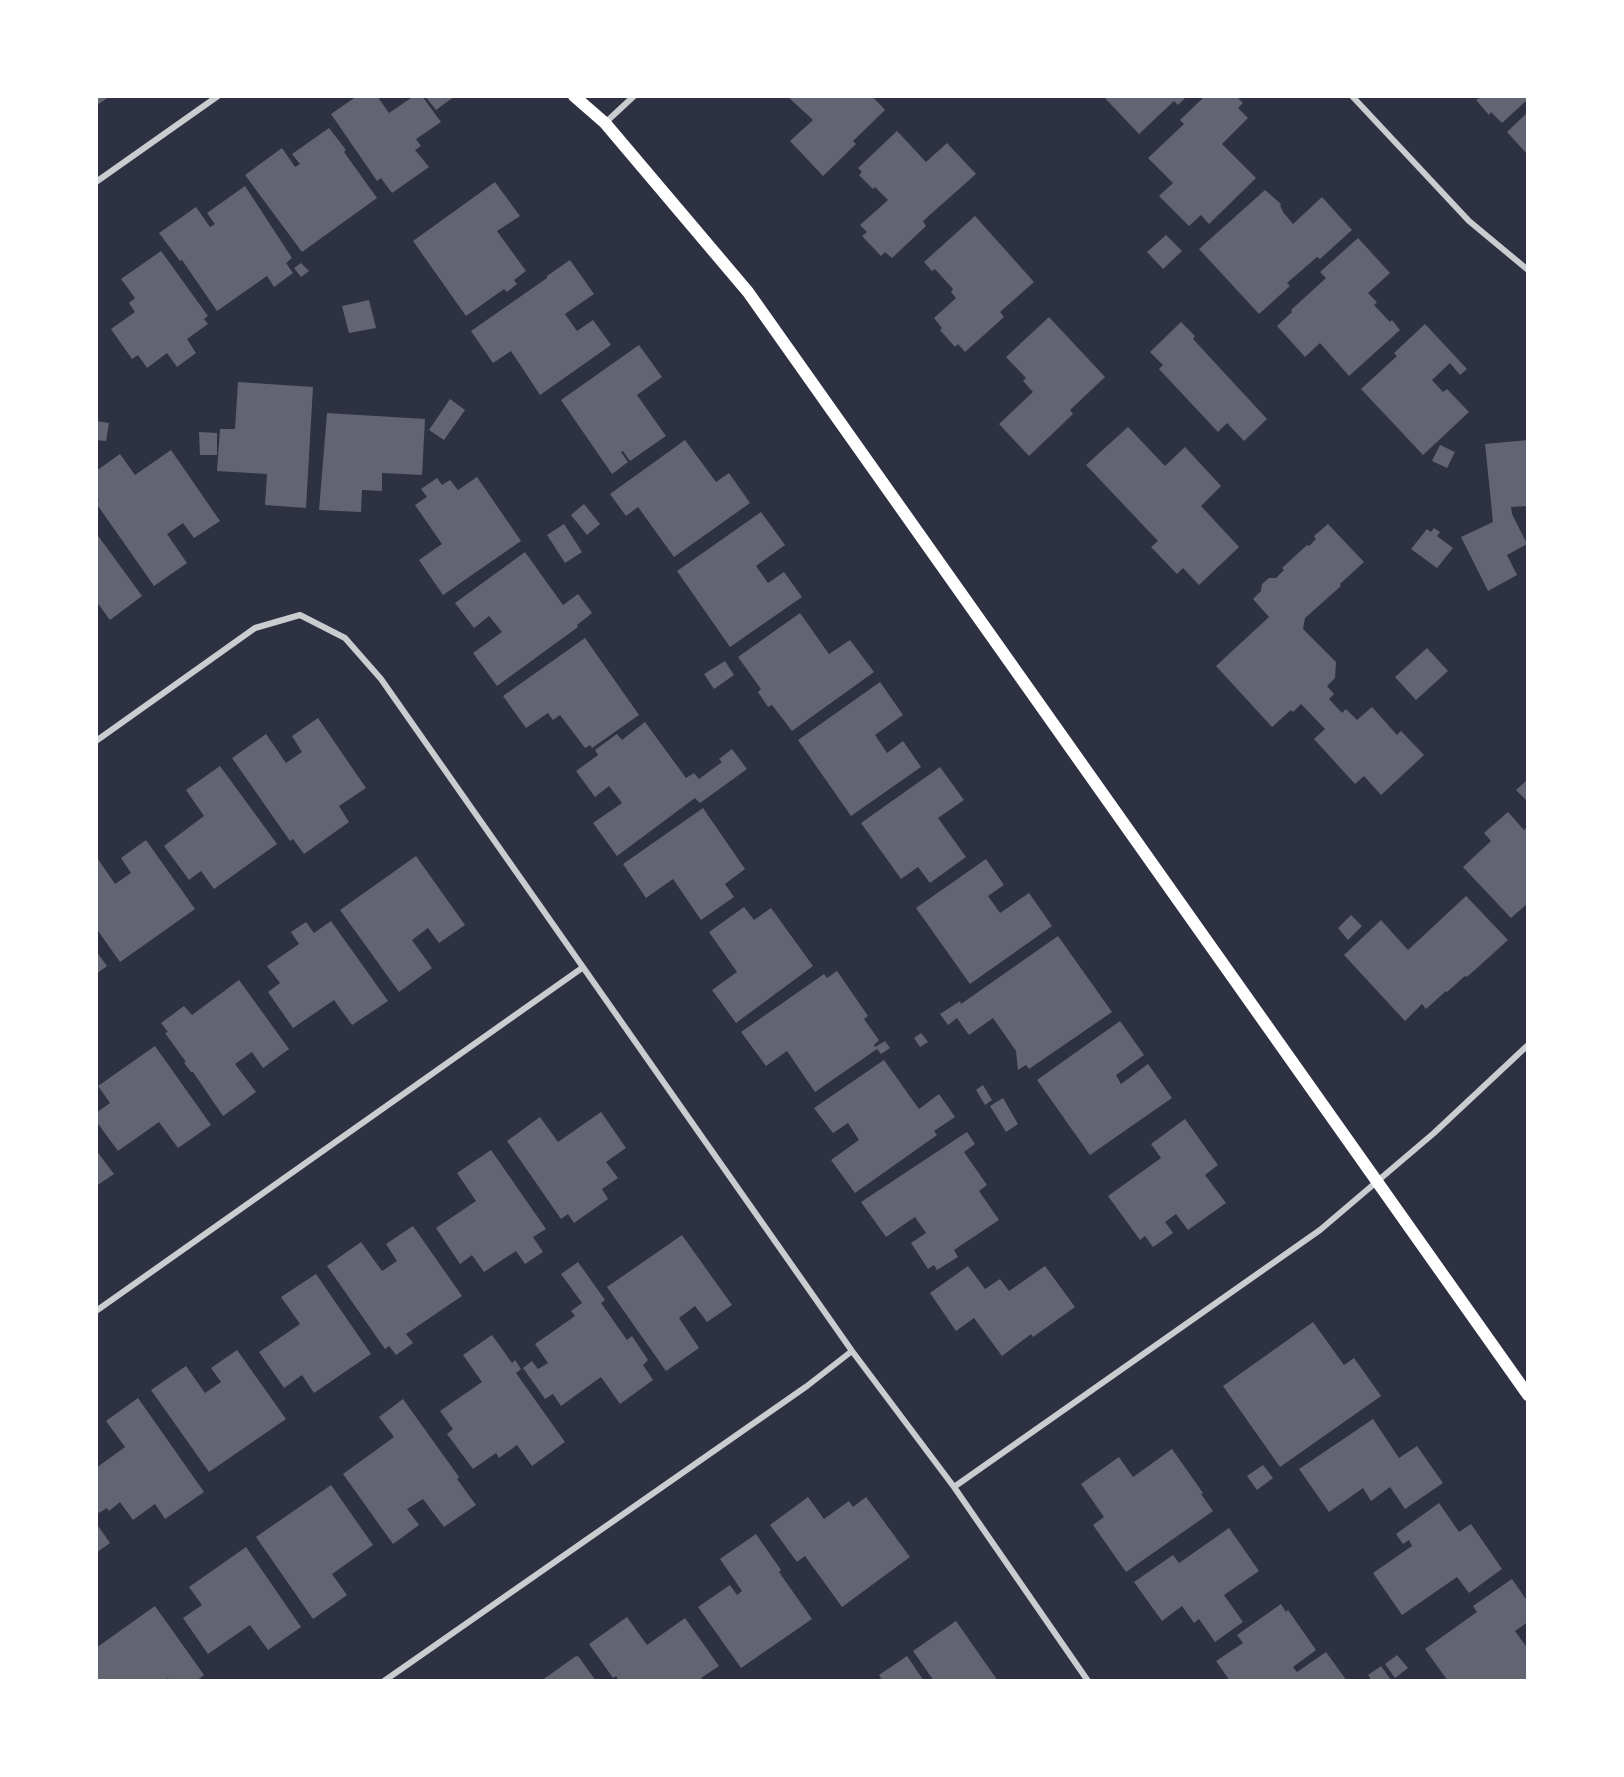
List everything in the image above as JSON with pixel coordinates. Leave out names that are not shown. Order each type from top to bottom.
[{"type":"main road","points":[[574,96],[605,123],[748,292],[1528,1395]]},
{"type":"street","points":[[96,182],[218,96]]},
{"type":"street","points":[[605,123],[634,96]]},
{"type":"street","points":[[1352,96],[1469,221],[1528,270]]},
{"type":"street","points":[[96,741],[255,628],[300,615],[345,638],[381,680],[852,1351],[954,1487],[1088,1681]]},
{"type":"street","points":[[96,1311],[582,968]]},
{"type":"street","points":[[954,1487],[1320,1230],[1434,1132],[1528,1045]]},
{"type":"street","points":[[384,1681],[807,1386],[852,1351]]},
{"type":"building","points":[[96,96],[110,96],[96,106]]},
{"type":"building","points":[[357,96],[377,96],[389,113],[414,96],[422,96],[441,122],[416,139],[421,146],[415,150],[429,167],[392,193],[381,178],[377,181],[331,114]]},
{"type":"building","points":[[425,96],[455,96],[436,110]]},
{"type":"building","points":[[787,96],[872,96],[885,110],[853,141],[856,144],[823,176],[790,141],[813,120]]},
{"type":"building","points":[[1103,96],[1187,96],[1178,105],[1174,101],[1139,134]]},
{"type":"building","points":[[1205,96],[1236,96],[1243,103],[1238,108],[1248,118],[1222,144],[1256,178],[1209,224],[1201,215],[1189,226],[1159,196],[1173,183],[1148,158],[1184,124],[1180,120]]},
{"type":"building","points":[[1477,96],[1528,96],[1528,99],[1502,123],[1491,112],[1489,115],[1476,100],[1479,98]]},
{"type":"building","points":[[1528,112],[1528,155],[1507,132]]},
{"type":"building","points":[[329,128],[377,198],[302,252],[245,175],[282,148],[295,167],[300,164],[292,154]]},
{"type":"building","points":[[897,131],[926,162],[947,143],[976,174],[923,221],[926,226],[892,258],[885,252],[881,256],[862,236],[867,232],[860,225],[888,200],[859,175],[862,172],[858,168]]},
{"type":"building","points":[[495,182],[520,216],[497,231],[526,271],[514,280],[517,284],[507,292],[504,289],[466,316],[413,241]]},
{"type":"building","points":[[245,186],[292,258],[286,263],[293,273],[274,287],[267,276],[217,311],[182,260],[180,261],[159,233],[196,207],[210,227],[215,224],[207,213]]},
{"type":"building","points":[[1265,190],[1281,204],[1283,212],[1293,224],[1322,197],[1352,230],[1320,259],[1317,257],[1287,283],[1290,286],[1259,314],[1199,249]]},
{"type":"building","points":[[975,216],[1034,282],[1000,312],[1004,317],[965,352],[958,344],[955,347],[940,330],[942,328],[934,318],[956,298],[951,292],[953,289],[935,269],[932,271],[924,262]]},
{"type":"building","points":[[1166,235],[1182,251],[1163,269],[1147,252]]},
{"type":"building","points":[[1358,238],[1390,273],[1368,293],[1377,302],[1374,305],[1400,330],[1349,376],[1320,343],[1305,357],[1277,326],[1326,278],[1320,272]]},
{"type":"building","points":[[161,251],[208,316],[204,319],[208,324],[187,339],[196,353],[177,367],[167,353],[147,368],[138,355],[132,359],[111,329],[135,312],[129,303],[135,298],[121,279]]},
{"type":"building","points":[[570,260],[594,294],[565,314],[577,331],[593,320],[611,345],[540,395],[511,351],[493,363],[471,331]]},
{"type":"building","points":[[301,263],[309,271],[301,277],[294,268]]},
{"type":"building","points":[[369,300],[376,328],[349,333],[342,306]]},
{"type":"building","points":[[1049,317],[1105,377],[1070,410],[1073,414],[1029,456],[999,424],[1033,392],[1023,381],[1026,378],[1006,357]]},
{"type":"building","points":[[1181,322],[1195,336],[1193,339],[1267,419],[1244,441],[1227,423],[1218,432],[1159,369],[1163,365],[1150,352]]},
{"type":"building","points":[[1425,324],[1467,369],[1460,375],[1450,363],[1432,380],[1443,392],[1447,389],[1469,412],[1423,455],[1361,389],[1397,356],[1394,353]]},
{"type":"building","points":[[639,345],[662,377],[637,395],[666,436],[630,461],[623,451],[621,452],[628,462],[612,474],[561,400]]},
{"type":"building","points":[[238,382],[313,387],[306,508],[265,505],[267,474],[217,471],[220,429],[235,429]]},
{"type":"building","points":[[450,399],[465,410],[444,440],[429,430]]},
{"type":"building","points":[[327,413],[425,419],[422,475],[382,473],[382,491],[362,490],[361,512],[319,510]]},
{"type":"building","points":[[96,421],[109,423],[106,441],[96,440]]},
{"type":"building","points":[[1128,427],[1165,466],[1185,447],[1221,486],[1201,506],[1239,547],[1199,585],[1183,568],[1177,574],[1151,547],[1158,541],[1086,465]]},
{"type":"building","points":[[199,432],[217,433],[217,455],[200,455]]},
{"type":"building","points":[[685,440],[716,482],[729,473],[750,503],[674,557],[638,507],[626,516],[610,494]]},
{"type":"building","points":[[1528,440],[1528,506],[1511,507],[1512,514],[1527,544],[1507,555],[1517,575],[1488,591],[1461,537],[1493,522],[1485,444]]},
{"type":"building","points":[[1440,445],[1455,452],[1447,468],[1432,461]]},
{"type":"building","points":[[171,450],[220,521],[194,538],[183,523],[167,534],[187,563],[154,586],[96,503],[99,500],[96,496],[96,471],[120,454],[135,475]]},
{"type":"building","points":[[477,477],[521,541],[443,595],[419,560],[442,544],[415,505],[427,497],[421,489],[437,478],[442,485],[450,480],[458,490]]},
{"type":"building","points":[[584,504],[600,524],[587,535],[571,515]]},
{"type":"building","points":[[761,512],[785,545],[756,566],[768,583],[784,572],[802,597],[730,647],[677,571]]},
{"type":"building","points":[[564,524],[582,552],[565,563],[547,535]]},
{"type":"building","points":[[1328,524],[1364,562],[1305,618],[1303,629],[1336,662],[1335,678],[1327,686],[1334,694],[1329,699],[1342,713],[1346,709],[1357,720],[1372,707],[1397,735],[1401,731],[1424,755],[1381,795],[1364,776],[1355,784],[1314,739],[1325,729],[1301,704],[1272,727],[1216,666],[1269,617],[1253,599],[1261,591],[1262,584],[1269,578],[1276,578],[1284,570],[1282,568],[1307,545],[1309,546],[1316,539],[1314,536]]},
{"type":"building","points":[[1434,528],[1440,532],[1437,536],[1453,548],[1437,568],[1411,549],[1427,529],[1431,532]]},
{"type":"building","points":[[96,533],[142,596],[110,620],[96,601]]},
{"type":"building","points":[[525,552],[563,605],[578,594],[592,613],[577,625],[578,627],[497,686],[473,653],[502,632],[489,616],[474,628],[455,603]]},
{"type":"building","points":[[800,613],[829,654],[850,640],[874,672],[792,731],[772,705],[768,707],[758,692],[761,689],[738,657]]},
{"type":"building","points":[[585,638],[639,715],[592,748],[590,745],[585,748],[560,715],[553,720],[548,713],[526,728],[503,696]]},
{"type":"building","points":[[1427,648],[1448,671],[1416,700],[1395,677]]},
{"type":"building","points":[[725,661],[734,675],[714,689],[704,674]]},
{"type":"building","points":[[880,682],[903,715],[875,735],[887,753],[903,741],[921,767],[851,816],[798,740]]},
{"type":"building","points":[[318,718],[366,788],[339,806],[349,822],[304,854],[293,839],[290,841],[232,758],[266,734],[286,763],[302,752],[292,736]]},
{"type":"building","points":[[645,722],[686,778],[694,773],[699,779],[722,762],[719,759],[732,749],[747,769],[700,803],[695,798],[617,856],[593,823],[622,803],[609,786],[595,797],[576,771],[598,755],[595,750],[617,734],[622,740]]},
{"type":"building","points":[[220,766],[277,844],[214,889],[201,871],[189,880],[164,846],[204,816],[186,790]]},
{"type":"building","points":[[940,767],[964,800],[938,818],[966,857],[930,883],[918,867],[901,879],[861,823]]},
{"type":"building","points":[[1528,779],[1528,802],[1516,790]]},
{"type":"building","points":[[703,808],[745,869],[725,884],[734,897],[701,920],[673,879],[646,898],[623,864]]},
{"type":"building","points":[[1508,812],[1524,830],[1528,826],[1528,903],[1511,918],[1463,867],[1491,841],[1484,833]]},
{"type":"building","points":[[146,840],[195,909],[120,962],[96,928],[96,856],[115,884],[131,873],[121,858]]},
{"type":"building","points":[[416,856],[465,925],[439,943],[428,928],[412,940],[432,968],[399,992],[340,910]]},
{"type":"building","points":[[986,859],[1004,885],[988,896],[1000,913],[1029,893],[1052,926],[970,984],[916,908]]},
{"type":"building","points":[[1466,896],[1508,940],[1467,977],[1465,976],[1426,1009],[1422,1004],[1405,1021],[1344,955],[1381,920],[1408,950]]},
{"type":"building","points":[[744,907],[754,920],[771,908],[813,966],[736,1023],[712,990],[737,972],[709,932]]},
{"type":"building","points":[[1351,915],[1362,926],[1348,940],[1338,928]]},
{"type":"building","points":[[331,921],[388,1001],[352,1025],[334,1000],[293,1028],[268,992],[280,983],[267,966],[299,944],[291,932],[306,922],[314,933]]},
{"type":"building","points":[[1058,936],[1112,1012],[1029,1069],[1026,1065],[1018,1070],[1016,1051],[993,1018],[969,1035],[957,1018],[948,1025],[940,1014],[960,1001],[961,1004]]},
{"type":"building","points":[[96,951],[107,966],[96,974]]},
{"type":"building","points":[[837,971],[868,1016],[864,1019],[879,1040],[874,1045],[875,1047],[885,1041],[890,1048],[881,1054],[877,1049],[815,1092],[787,1051],[766,1066],[741,1032],[824,974],[827,978]]},
{"type":"building","points":[[239,980],[289,1049],[263,1068],[252,1052],[235,1064],[256,1092],[223,1116],[193,1072],[184,1063],[186,1062],[165,1033],[168,1032],[161,1023],[184,1006],[192,1015]]},
{"type":"building","points":[[1120,1021],[1144,1055],[1116,1075],[1121,1084],[1148,1064],[1172,1098],[1090,1155],[1037,1080]]},
{"type":"building","points":[[921,1033],[928,1042],[920,1047],[914,1038]]},
{"type":"building","points":[[155,1046],[211,1125],[178,1148],[159,1122],[118,1151],[96,1121],[96,1113],[110,1103],[98,1086]]},
{"type":"building","points":[[884,1060],[919,1109],[939,1094],[955,1117],[934,1131],[937,1135],[855,1193],[831,1160],[859,1140],[848,1123],[833,1133],[814,1108]]},
{"type":"building","points":[[983,1085],[992,1100],[985,1105],[976,1090]]},
{"type":"building","points":[[1003,1098],[1018,1124],[1006,1132],[990,1106]]},
{"type":"building","points":[[601,1112],[626,1148],[606,1162],[618,1178],[602,1189],[608,1199],[574,1223],[568,1214],[561,1219],[507,1141],[540,1117],[558,1142]]},
{"type":"building","points":[[1185,1119],[1218,1165],[1205,1175],[1226,1203],[1188,1230],[1176,1214],[1165,1222],[1173,1233],[1153,1247],[1145,1236],[1140,1240],[1108,1196],[1161,1158],[1151,1144]]},
{"type":"building","points":[[967,1132],[975,1144],[964,1152],[987,1185],[979,1191],[999,1220],[954,1250],[958,1257],[937,1270],[934,1265],[928,1269],[911,1243],[926,1233],[915,1217],[886,1237],[861,1202]]},
{"type":"building","points":[[96,1150],[114,1174],[96,1186]]},
{"type":"building","points":[[491,1150],[546,1229],[533,1237],[543,1252],[525,1264],[516,1251],[484,1272],[472,1255],[460,1264],[436,1228],[476,1201],[457,1173]]},
{"type":"building","points":[[413,1226],[462,1296],[406,1334],[413,1343],[396,1355],[389,1346],[385,1349],[327,1266],[361,1242],[382,1271],[397,1261],[386,1244]]},
{"type":"building","points":[[682,1235],[732,1305],[707,1322],[695,1306],[679,1318],[699,1348],[666,1371],[607,1287]]},
{"type":"building","points":[[578,1262],[605,1300],[601,1303],[627,1340],[632,1336],[648,1360],[643,1365],[653,1380],[620,1404],[601,1377],[561,1406],[553,1394],[545,1399],[523,1368],[532,1361],[538,1369],[548,1363],[535,1344],[575,1316],[571,1311],[582,1303],[561,1274]]},
{"type":"building","points":[[968,1266],[985,1289],[1000,1279],[1009,1291],[1045,1266],[1075,1307],[1033,1337],[1031,1334],[1002,1356],[974,1318],[956,1331],[930,1293]]},
{"type":"building","points":[[316,1274],[371,1354],[314,1393],[302,1375],[284,1388],[259,1352],[300,1324],[281,1297]]},
{"type":"building","points":[[1313,1322],[1344,1365],[1354,1358],[1381,1396],[1280,1467],[1223,1386]]},
{"type":"building","points":[[492,1335],[512,1363],[515,1360],[521,1369],[516,1373],[565,1442],[532,1466],[517,1445],[499,1458],[496,1453],[473,1469],[447,1434],[453,1429],[440,1411],[482,1382],[463,1355]]},
{"type":"building","points":[[237,1350],[286,1419],[209,1472],[151,1390],[186,1366],[205,1393],[221,1382],[211,1368]]},
{"type":"building","points":[[138,1398],[204,1492],[165,1519],[155,1504],[133,1520],[120,1502],[109,1511],[107,1508],[99,1513],[96,1509],[96,1468],[125,1447],[106,1421]]},
{"type":"building","points":[[403,1399],[459,1477],[457,1479],[476,1505],[444,1527],[423,1499],[407,1509],[419,1525],[393,1544],[343,1474],[394,1437],[379,1417]]},
{"type":"building","points":[[1373,1419],[1399,1458],[1417,1446],[1443,1483],[1405,1509],[1390,1487],[1371,1501],[1363,1488],[1329,1512],[1299,1469]]},
{"type":"building","points":[[1172,1449],[1213,1511],[1126,1572],[1093,1525],[1104,1517],[1081,1484],[1119,1457],[1133,1477]]},
{"type":"building","points":[[1263,1465],[1273,1478],[1257,1490],[1247,1476]]},
{"type":"building","points":[[331,1485],[373,1545],[332,1574],[347,1595],[313,1619],[256,1537]]},
{"type":"building","points":[[808,1497],[824,1519],[849,1501],[853,1507],[866,1497],[910,1557],[842,1607],[805,1556],[797,1562],[770,1525]]},
{"type":"building","points":[[1439,1503],[1459,1532],[1471,1524],[1502,1569],[1469,1593],[1457,1577],[1402,1615],[1373,1573],[1412,1546],[1409,1540],[1403,1544],[1396,1534]]},
{"type":"building","points":[[96,1523],[110,1543],[96,1553]]},
{"type":"building","points":[[1229,1528],[1259,1571],[1224,1595],[1243,1622],[1215,1642],[1199,1619],[1194,1623],[1182,1606],[1162,1621],[1134,1582],[1173,1555],[1179,1563]]},
{"type":"building","points":[[756,1534],[812,1619],[741,1668],[698,1607],[730,1585],[737,1595],[742,1591],[720,1559]]},
{"type":"building","points":[[246,1547],[301,1627],[268,1650],[250,1625],[208,1654],[183,1618],[202,1605],[189,1587]]},
{"type":"building","points":[[1512,1579],[1528,1602],[1528,1622],[1515,1631],[1528,1649],[1528,1681],[1448,1681],[1425,1649],[1477,1612],[1473,1606]]},
{"type":"building","points":[[1281,1604],[1286,1612],[1288,1610],[1316,1650],[1293,1667],[1297,1672],[1326,1652],[1347,1681],[1230,1681],[1216,1661],[1243,1643],[1237,1635]]},
{"type":"building","points":[[155,1606],[204,1675],[196,1681],[170,1681],[168,1678],[163,1681],[96,1681],[96,1648]]},
{"type":"building","points":[[627,1617],[647,1645],[685,1618],[719,1666],[701,1678],[703,1681],[619,1681],[616,1676],[613,1678],[589,1644]]},
{"type":"building","points":[[956,1621],[998,1681],[934,1681],[913,1651]]},
{"type":"building","points":[[1397,1655],[1408,1668],[1395,1678],[1385,1664]]},
{"type":"building","points":[[576,1656],[596,1681],[541,1681]]},
{"type":"building","points":[[907,1656],[924,1681],[883,1681],[879,1675]]},
{"type":"building","points":[[1381,1666],[1391,1680],[1372,1681],[1368,1675]]}]
